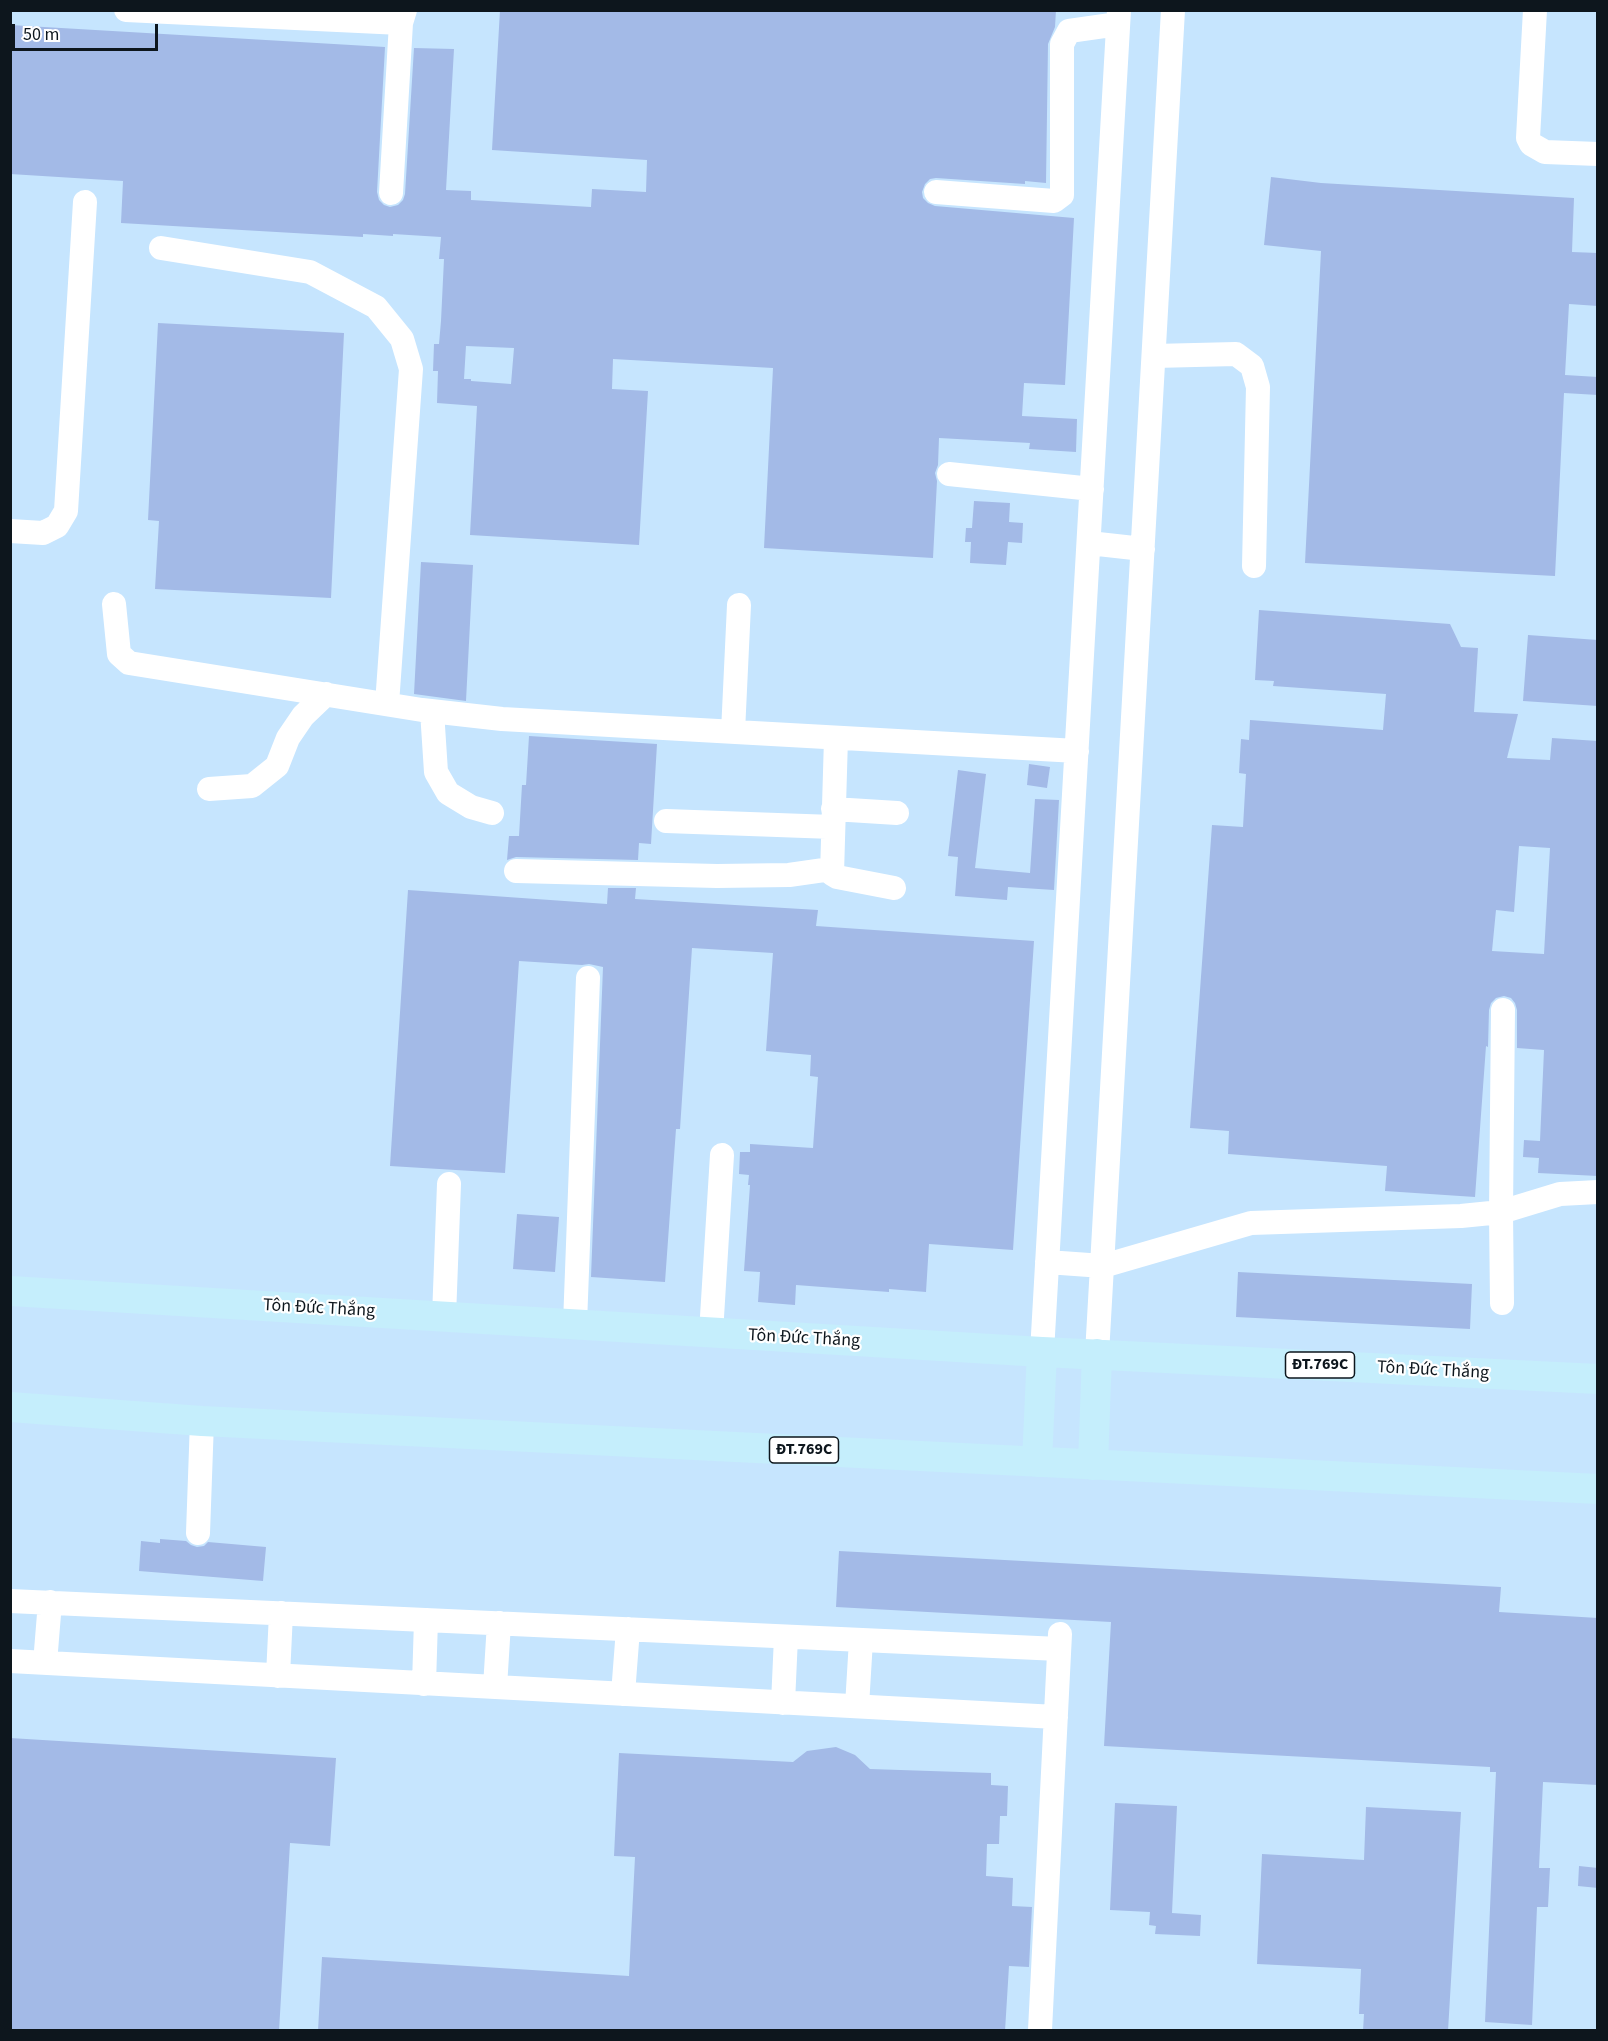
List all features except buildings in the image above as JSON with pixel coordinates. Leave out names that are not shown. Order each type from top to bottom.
[{"type":"main road","name":"Tôn Đức Thắng","points":[[10,1291],[1042,1352],[1598,1379]]},
{"type":"main road","points":[[1037,1462],[1042,1352]]},
{"type":"main road","points":[[1093,1465],[1097,1354]]},
{"type":"main road","name":"ĐT.769C","points":[[10,1407],[202,1421],[1598,1489]]},
{"type":"street","points":[[126,10],[403,17],[391,193]]},
{"type":"street","points":[[1097,1354],[1173,10]]},
{"type":"street","points":[[1535,10],[1528,138],[1531,144],[1545,152],[1598,154]]},
{"type":"street","points":[[936,192],[1054,201],[1062,195],[1062,44],[1069,31],[1119,17],[1042,1352]]},
{"type":"street","points":[[10,531],[43,532],[57,526],[66,511],[85,202]]},
{"type":"street","points":[[161,248],[310,272],[376,307],[402,339],[411,369],[387,704]]},
{"type":"street","points":[[1154,356],[1236,354],[1252,366],[1257,387],[1254,566]]},
{"type":"street","points":[[949,474],[1092,489]]},
{"type":"street","points":[[1089,543],[1143,549]]},
{"type":"street","points":[[114,603],[119,654],[129,663],[432,711],[502,719],[1077,751]]},
{"type":"street","points":[[733,732],[739,605]]},
{"type":"street","points":[[209,789],[252,786],[277,766],[288,738],[303,716],[326,694]]},
{"type":"street","points":[[432,711],[436,772],[448,793],[471,807],[492,813]]},
{"type":"street","points":[[836,738],[832,874],[837,877],[894,888]]},
{"type":"street","points":[[666,821],[833,818],[897,813]]},
{"type":"street","points":[[516,871],[717,876],[789,875],[831,869]]},
{"type":"street","points":[[575,1324],[588,978]]},
{"type":"street","points":[[1502,1303],[1503,1010]]},
{"type":"street","points":[[711,1333],[722,1155]]},
{"type":"street","points":[[444,1317],[449,1184]]},
{"type":"street","points":[[1047,1262],[1103,1266],[1251,1223],[1461,1216],[1501,1212],[1560,1194],[1598,1192]]},
{"type":"street","points":[[198,1533],[202,1421]]},
{"type":"street","points":[[10,1601],[861,1640],[1060,1641],[1040,2031]]},
{"type":"street","points":[[45,1663],[50,1602]]},
{"type":"street","points":[[278,1676],[281,1613]]},
{"type":"street","points":[[424,1684],[426,1620]]},
{"type":"street","points":[[495,1687],[499,1623]]},
{"type":"street","points":[[623,1694],[628,1629]]},
{"type":"street","points":[[783,1702],[786,1636]]},
{"type":"street","points":[[857,1706],[861,1640]]},
{"type":"street","points":[[10,1661],[1056,1717]]},
{"type":"shaded area","points":[[11,11],[1597,11],[1597,2030],[11,2030]]}]
